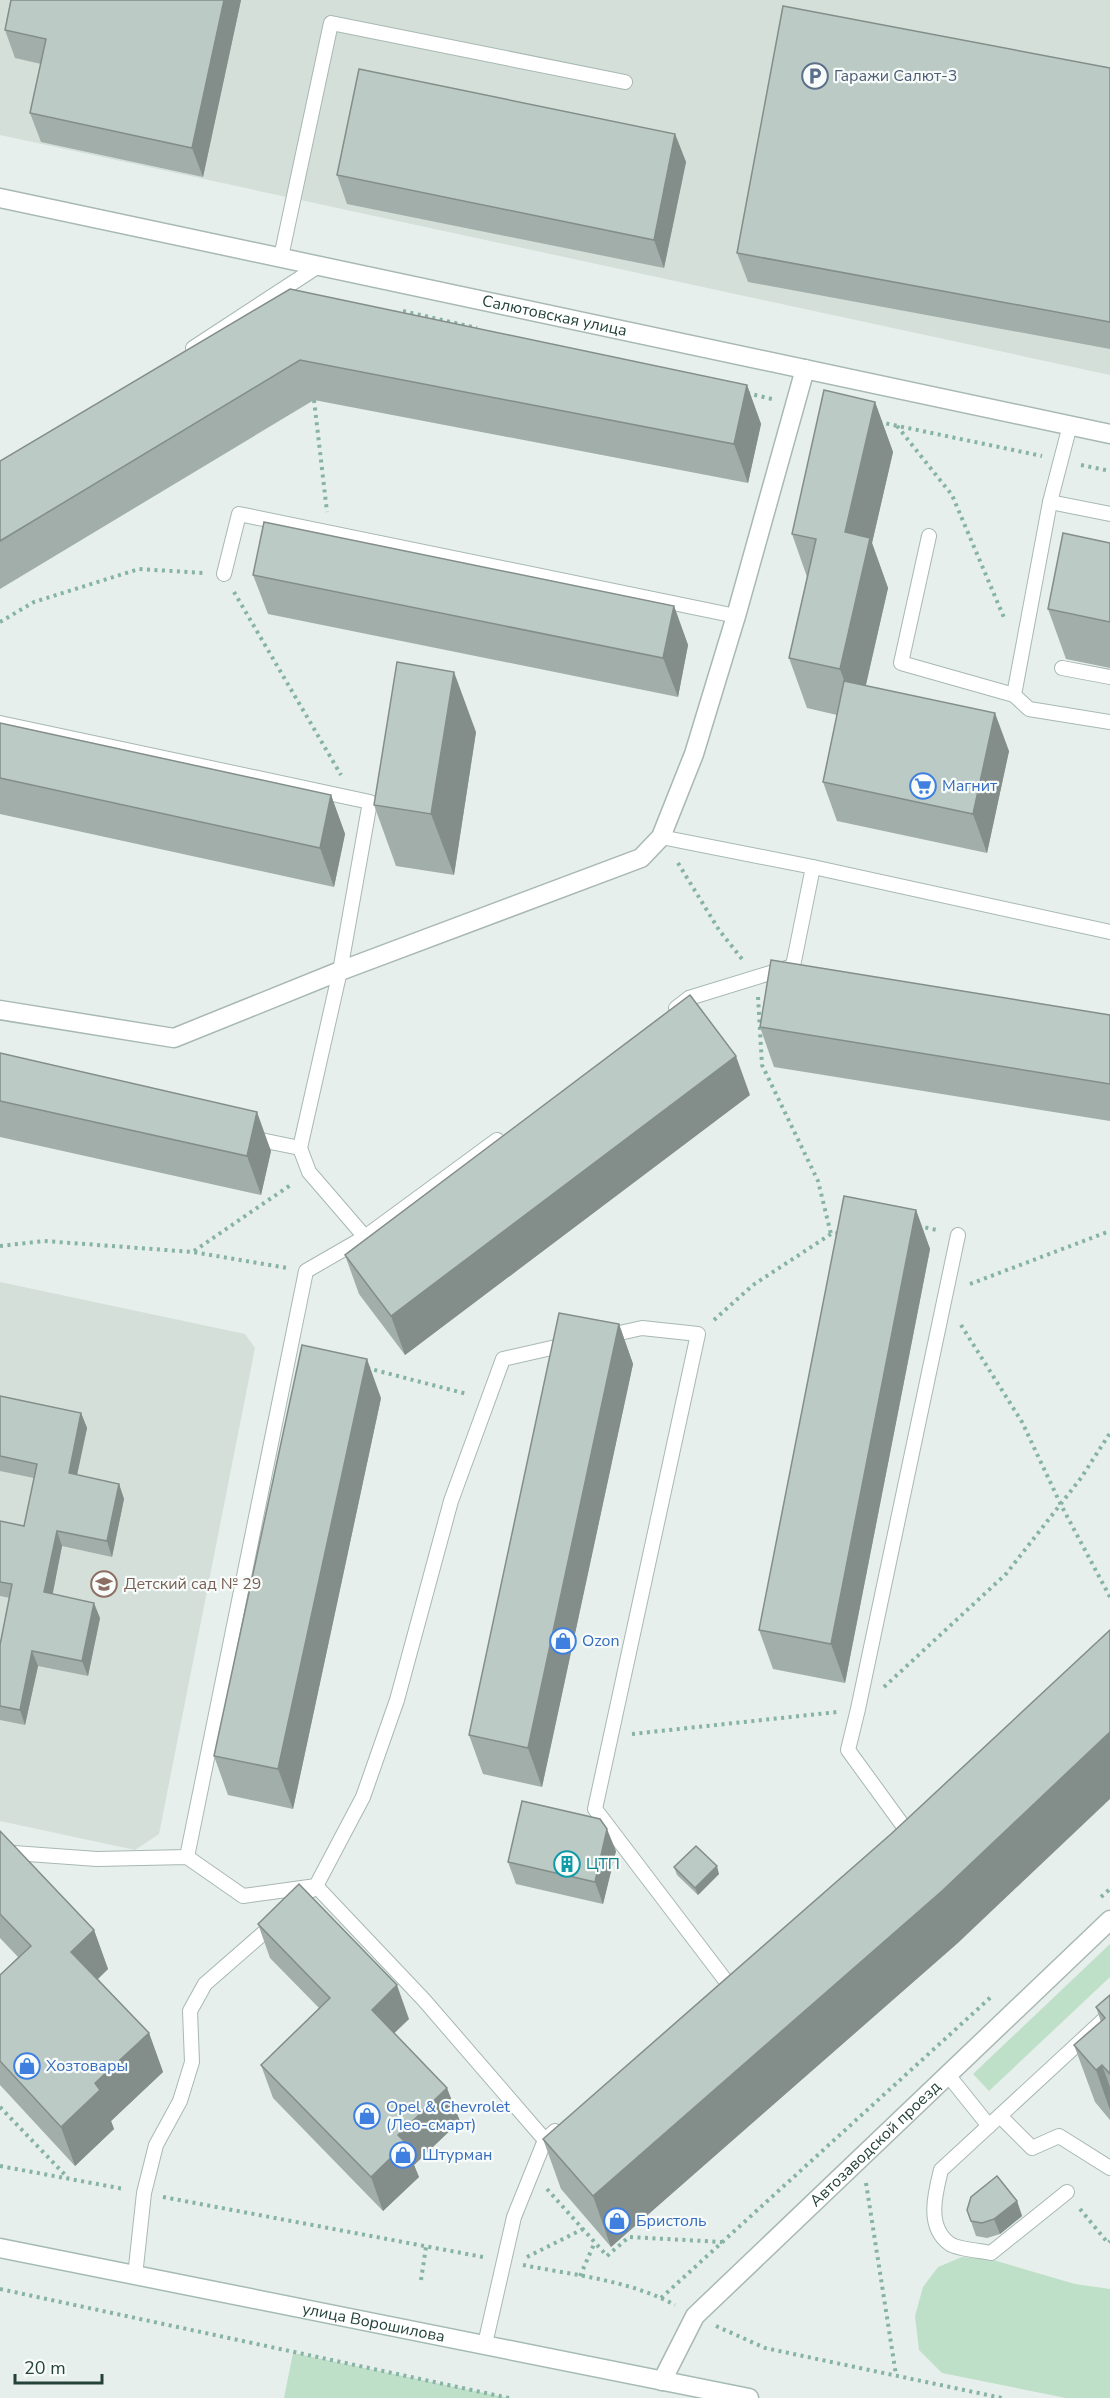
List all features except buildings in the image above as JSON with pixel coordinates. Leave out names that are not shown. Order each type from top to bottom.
[{"type":"street","name":"Салютовская улица","points":[[0,198],[1110,434]]},
{"type":"street","points":[[0,1010],[174,1038],[340,970],[641,858],[661,837],[694,754],[736,616],[805,369]]},
{"type":"street","name":"Автозаводской проезд","points":[[662,2381],[695,2316],[1110,1920]]},
{"type":"street","name":"улица Ворошилова","points":[[0,2248],[748,2398]]},
{"type":"lane","points":[[281,257],[331,24],[625,82]]},
{"type":"lane","points":[[181,356],[320,266]]},
{"type":"lane","points":[[1014,695],[1050,502],[1070,425]]},
{"type":"lane","points":[[1050,502],[1110,514]]},
{"type":"lane","points":[[224,574],[238,514],[736,616]]},
{"type":"lane","points":[[929,536],[901,663],[1014,695],[1029,709],[1110,722]]},
{"type":"lane","points":[[1062,668],[1110,677]]},
{"type":"lane","points":[[0,723],[370,802],[340,970],[300,1148],[309,1172],[366,1237]]},
{"type":"lane","points":[[661,837],[813,867],[1110,932]]},
{"type":"lane","points":[[660,1019],[689,998],[756,977],[799,967],[813,867]]},
{"type":"lane","points":[[187,1857],[306,1271],[366,1237],[508,1132]]},
{"type":"lane","points":[[242,1136],[300,1148]]},
{"type":"lane","points":[[912,1838],[848,1750],[958,1235]]},
{"type":"lane","points":[[135,2276],[144,2193],[156,2145],[180,2101],[192,2062],[190,2011],[205,1984],[316,1887],[367,1786],[397,1700],[451,1501],[503,1359],[642,1328],[698,1334],[595,1809],[732,1988]]},
{"type":"lane","points":[[0,1852],[97,1859],[187,1857],[243,1896],[316,1887]]},
{"type":"lane","points":[[316,1887],[424,2000],[544,2140]]},
{"type":"lane","points":[[1067,2192],[991,2253],[951,2244],[935,2224],[935,2194],[941,2170],[1110,2014]]},
{"type":"lane","points":[[948,2074],[989,2126]]},
{"type":"lane","points":[[1000,2116],[1032,2148],[1059,2136],[1110,2168]]},
{"type":"lane","points":[[485,2344],[514,2217],[544,2140],[562,2126]]},
{"type":"path","points":[[394,309],[486,330]]},
{"type":"path","points":[[738,391],[795,404]]},
{"type":"path","points":[[314,400],[330,533]]},
{"type":"path","points":[[874,421],[1110,471]]},
{"type":"path","points":[[897,426],[952,495],[989,578],[1021,659]]},
{"type":"path","points":[[0,622],[34,602],[139,569],[224,574],[355,799]]},
{"type":"path","points":[[661,837],[719,930],[756,977],[762,1065],[818,1181],[831,1234]]},
{"type":"path","points":[[193,1252],[309,1172]]},
{"type":"path","points":[[916,1225],[958,1235]]},
{"type":"path","points":[[1110,1231],[973,1282],[945,1300],[1022,1422],[1061,1504],[1110,1597]]},
{"type":"path","points":[[698,1334],[753,1285],[831,1234],[842,1233]]},
{"type":"path","points":[[0,1246],[44,1241],[193,1252],[306,1271]]},
{"type":"path","points":[[360,1366],[487,1399]]},
{"type":"path","points":[[611,1737],[858,1709],[893,1680],[1006,1574],[1081,1478],[1110,1433]]},
{"type":"path","points":[[1092,1905],[1110,1889]]},
{"type":"path","points":[[661,2298],[996,1993]]},
{"type":"path","points":[[0,2107],[69,2179]]},
{"type":"path","points":[[532,2173],[607,2256],[629,2237],[723,2242]]},
{"type":"path","points":[[866,2182],[896,2375]]},
{"type":"path","points":[[1067,2192],[1108,2243],[1110,2241]]},
{"type":"path","points":[[524,2258],[583,2229]]},
{"type":"path","points":[[580,2276],[595,2242]]},
{"type":"path","points":[[421,2280],[426,2247]]},
{"type":"path","points":[[0,2289],[509,2398]]},
{"type":"shaded area","points":[[0,0],[1110,0],[1110,375],[0,135]]},
{"type":"shaded area","name":"Детский сад № 29","points":[[0,1282],[245,1334],[255,1348],[159,1834],[135,1850],[0,1821]]},
{"type":"green space","points":[[1110,1944],[1110,1977],[989,2091],[973,2074]]},
{"type":"green space","points":[[962,2257],[990,2259],[1075,2284],[1110,2289],[1110,2398],[1066,2398],[942,2373],[919,2350],[915,2316],[923,2287],[938,2267]]},
{"type":"green space","points":[[293,2353],[508,2398],[284,2398]]},
{"type":"place","name":"Гаражи Салют-3","points":[[815,76]]},
{"type":"place","name":"Магнит","points":[[923,786]]},
{"type":"place","name":"Детский сад № 29","points":[[104,1584]]},
{"type":"place","name":"Ozon","points":[[563,1641]]},
{"type":"place","name":"ЦТП","points":[[567,1864]]},
{"type":"place","name":"Хозтовары","points":[[27,2066]]},
{"type":"place","name":"Opel & Chevrolet (Лео-смарт)","points":[[367,2116]]},
{"type":"place","name":"Штурман","points":[[403,2155]]},
{"type":"place","name":"Бристоль","points":[[617,2221]]}]
